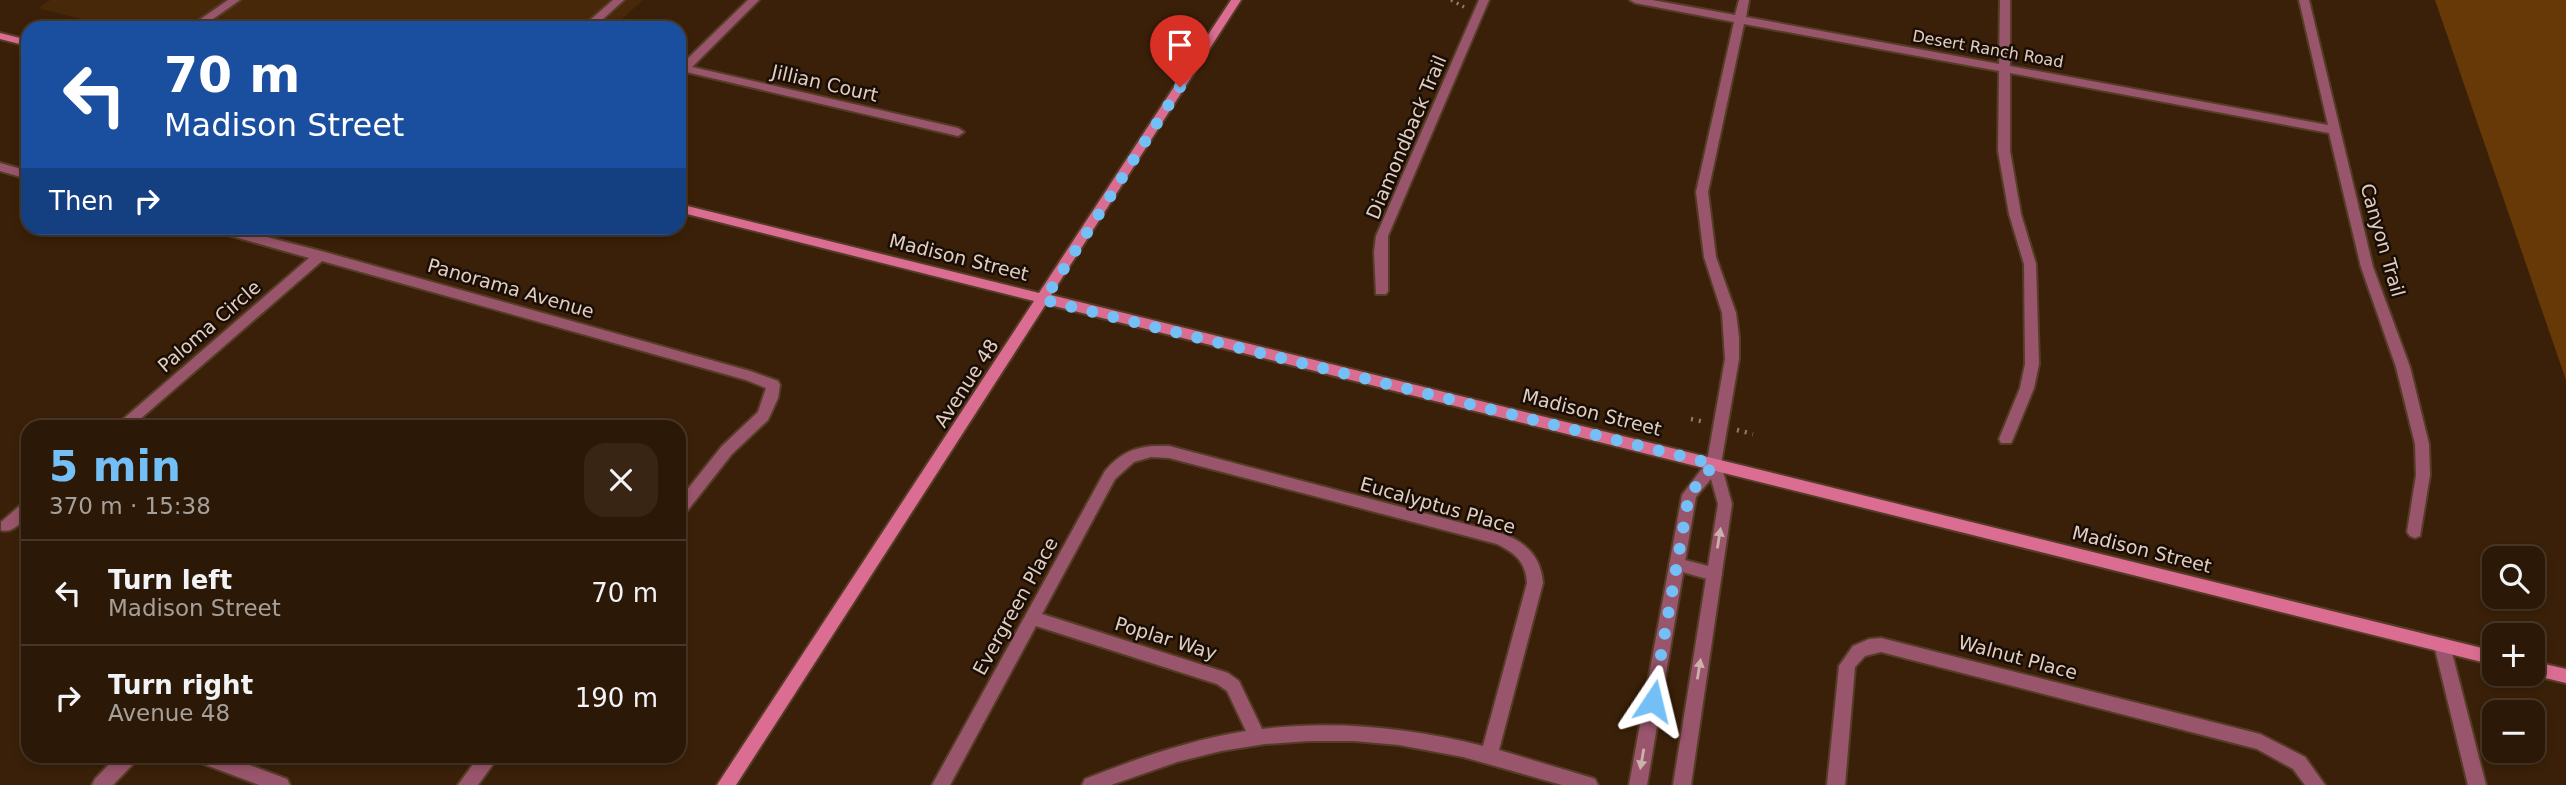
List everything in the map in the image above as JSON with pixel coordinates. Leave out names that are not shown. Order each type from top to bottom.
[{"type":"main road","name":"Avenue 48","points":[[726,785],[1044,300],[1236,0]]},
{"type":"main road","points":[[0,36],[21,41]]},
{"type":"main road","name":"Madison Street","points":[[686,210],[2482,655]]},
{"type":"main road","points":[[2545,671],[2566,676]]},
{"type":"street","points":[[204,21],[235,0]]},
{"type":"street","points":[[594,21],[619,0]]},
{"type":"street","points":[[686,66],[754,0]]},
{"type":"street","name":"Diamondback Trail","points":[[1381,291],[1382,236],[1484,0]]},
{"type":"street","name":"Desert Ranch Road","points":[[1635,0],[2335,130]]},
{"type":"street","points":[[1682,785],[1725,504],[1714,464],[1732,359],[1729,313],[1710,257],[1702,192],[1744,0]]},
{"type":"street","points":[[2006,0],[2004,151],[2015,214],[2030,264],[2032,287],[2032,364],[2027,388],[2006,439]]},
{"type":"street","name":"Canyon Trail","points":[[2304,0],[2367,267],[2403,367],[2422,444],[2423,475],[2415,532]]},
{"type":"street","name":"Jillian Court","points":[[686,71],[958,132]]},
{"type":"street","points":[[0,167],[21,174]]},
{"type":"street","name":"Panorama Avenue","points":[[245,235],[750,376],[773,385],[771,405],[754,428],[728,448],[686,502]]},
{"type":"street","name":"Paloma Circle","points":[[129,420],[321,255]]},
{"type":"street","name":"Eucalyptus Place","points":[[1133,453],[1170,452],[1500,539],[1528,555],[1535,569],[1535,583],[1489,756]]},
{"type":"street","name":"Evergreen Place","points":[[942,785],[1110,475],[1120,462],[1133,453]]},
{"type":"street","points":[[1638,785],[1689,495],[1714,464]]},
{"type":"street","points":[[6,526],[21,513]]},
{"type":"street","points":[[1677,564],[1714,574]]},
{"type":"street","name":"Poplar Way","points":[[1032,618],[1222,678],[1233,686],[1257,736]]},
{"type":"street","name":"Walnut Place","points":[[1836,785],[1847,666],[1852,655],[1872,644],[1888,645],[2260,742],[2299,763],[2316,785]]},
{"type":"street","points":[[2442,645],[2477,785]]},
{"type":"street","points":[[1091,785],[1210,744],[1290,732],[1366,733],[1445,745],[1589,785]]},
{"type":"street","points":[[101,785],[122,763]]},
{"type":"street","points":[[223,763],[281,785]]},
{"type":"street","points":[[467,785],[484,763]]},
{"type":"path","points":[[1451,0],[1464,7]]},
{"type":"shaded area","points":[[50,0],[643,0],[620,21],[88,21],[38,8]]},
{"type":"shaded area","points":[[2435,0],[2566,0],[2566,380]]},
{"type":"route","points":[[1180,87],[1044,300],[1103,312],[1714,464],[1689,495],[1653,701]]}]
